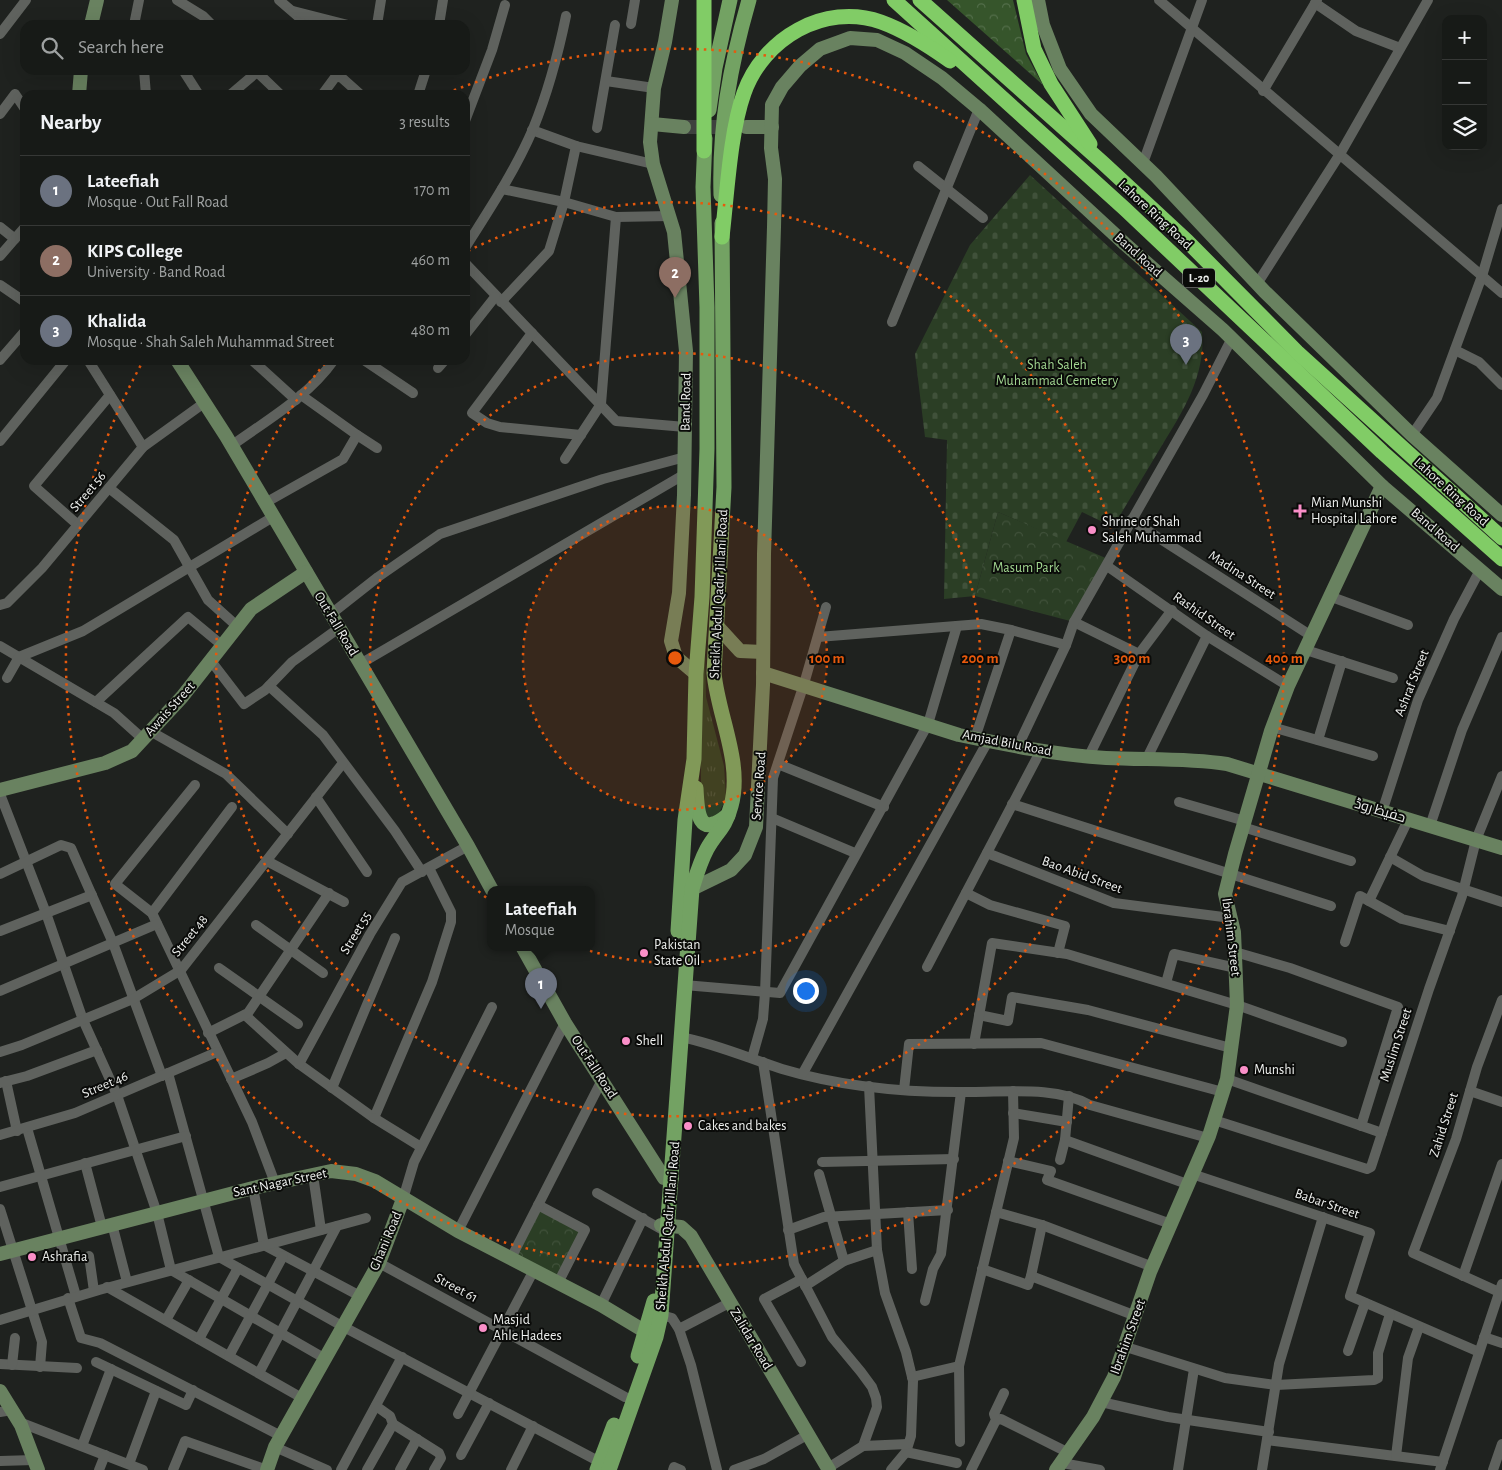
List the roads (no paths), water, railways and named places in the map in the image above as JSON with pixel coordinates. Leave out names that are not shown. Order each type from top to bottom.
[{"type":"highway","points":[[704,0],[704,151]]},
{"type":"highway","name":"Lahore Ring Road","points":[[894,0],[1184,264],[1382,452],[1502,559]]},
{"type":"highway","name":"Lahore Ring Road","points":[[920,0],[1102,162],[1187,241],[1297,352],[1502,538]]},
{"type":"highway","points":[[1024,0],[1034,49],[1042,66],[1062,102],[1102,162]]},
{"type":"highway","points":[[722,237],[733,147],[744,94],[753,73],[769,52],[788,34],[810,23],[836,17],[858,17],[880,22],[921,42],[990,86]]},
{"type":"main road","points":[[92,20],[97,0]]},
{"type":"main road","name":"Band Road","points":[[672,0],[665,42],[654,88],[650,142],[653,164],[674,232],[686,351],[685,474],[679,593],[671,641],[676,657],[696,674]]},
{"type":"main road","name":"Sheikh Abdul Qadir Jillani Road","points":[[668,1178],[685,820],[694,759],[696,674],[702,597],[707,449],[704,151],[715,68],[730,0]]},
{"type":"main road","name":"Sheikh Abdul Qadir Jillani Road","points":[[602,1467],[656,1337],[661,1315],[664,1226],[692,889],[708,848],[725,825],[733,799],[733,769],[716,692],[714,673],[718,628],[724,487],[722,120],[731,68],[749,0]]},
{"type":"main road","points":[[1038,0],[1043,25],[1060,69],[1091,114],[1143,163],[1258,284],[1412,435],[1502,515]]},
{"type":"main road","name":"Band Road","points":[[763,652],[775,179],[770,148],[772,105],[782,87],[800,66],[820,49],[850,38],[876,40],[904,53],[942,78],[979,109],[1125,244],[1232,338],[1382,486],[1502,589]]},
{"type":"main road","points":[[79,90],[80,75]]},
{"type":"main road","points":[[652,124],[684,127]]},
{"type":"main road","points":[[746,127],[772,127]]},
{"type":"main road","name":"Out Fall Road","points":[[180,365],[231,446],[331,614],[490,886]]},
{"type":"main road","name":"Ibrahim Street","points":[[1062,1462],[1101,1402],[1126,1346],[1153,1267],[1214,1120],[1225,1086],[1237,1005],[1235,952],[1231,918],[1225,894],[1230,875],[1258,772],[1272,727],[1288,686],[1313,637],[1328,596],[1382,486]]},
{"type":"main road","name":"Awais Street","points":[[0,792],[106,763],[132,751],[211,661],[252,609],[306,572]]},
{"type":"main road","points":[[718,628],[740,651],[763,652]]},
{"type":"main road","name":"Service Road","points":[[692,889],[731,870],[745,855],[756,827],[761,759],[763,652]]},
{"type":"main road","name":"Amjad Bilu Road","points":[[764,673],[982,739],[1041,750],[1089,756],[1202,760],[1258,772]]},
{"type":"main road","points":[[694,759],[697,814],[701,821],[708,825],[718,824],[728,815]]},
{"type":"main road","name":"حفیظ روڈ","points":[[1258,772],[1502,848]]},
{"type":"main road","name":"Out Fall Road","points":[[525,951],[565,1023],[668,1178]]},
{"type":"main road","name":"Sant Nagar Street","points":[[6,1252],[275,1183],[331,1172],[356,1174],[375,1182],[458,1231],[601,1305],[646,1332]]},
{"type":"main road","name":"Ghani Road","points":[[267,1470],[278,1442],[379,1262],[403,1199]]},
{"type":"main road","name":"Sheikh Abdul Qadir Jillani Road","points":[[602,1467],[646,1332],[654,1298],[664,1226]]},
{"type":"main road","name":"Zalidar Road","points":[[664,1226],[681,1228],[690,1236],[828,1469]]},
{"type":"main road","points":[[0,1391],[10,1415],[36,1465]]},
{"type":"street","points":[[0,34],[26,0]]},
{"type":"street","points":[[135,20],[139,0]]},
{"type":"street","points":[[177,0],[207,20]]},
{"type":"street","points":[[280,0],[302,20]]},
{"type":"street","points":[[378,20],[381,0]]},
{"type":"street","points":[[440,20],[443,0]]},
{"type":"street","points":[[631,24],[635,0]]},
{"type":"street","points":[[1160,0],[1263,91],[1340,154],[1502,293]]},
{"type":"street","points":[[1143,163],[1193,30],[1202,0]]},
{"type":"street","points":[[1258,284],[1340,154],[1428,0]]},
{"type":"street","points":[[1263,91],[1316,1],[1356,31],[1400,48]]},
{"type":"street","points":[[470,108],[492,50],[505,6]]},
{"type":"street","points":[[292,11],[320,20]]},
{"type":"street","points":[[470,240],[502,189],[532,130],[554,69],[566,16]]},
{"type":"street","points":[[597,128],[614,25]]},
{"type":"street","points":[[144,75],[146,90]]},
{"type":"street","points":[[186,75],[196,90]]},
{"type":"street","points":[[235,90],[252,75]]},
{"type":"street","points":[[260,75],[275,90]]},
{"type":"street","points":[[420,90],[424,75]]},
{"type":"street","points":[[326,90],[336,76],[342,78],[355,90]]},
{"type":"street","points":[[606,81],[654,88]]},
{"type":"street","points":[[0,114],[15,94],[20,102]]},
{"type":"street","points":[[892,322],[979,109]]},
{"type":"street","points":[[532,130],[576,146],[653,164]]},
{"type":"street","points":[[470,330],[498,300],[550,251],[564,202],[576,146]]},
{"type":"street","points":[[918,166],[947,191],[984,218]]},
{"type":"street","points":[[502,189],[564,202],[616,217],[670,216]]},
{"type":"street","points":[[1412,435],[1437,398],[1498,232],[1502,209]]},
{"type":"street","points":[[565,459],[601,404],[616,217]]},
{"type":"street","points":[[0,227],[15,238]]},
{"type":"street","points":[[0,256],[20,232]]},
{"type":"street","points":[[470,269],[616,421],[685,427]]},
{"type":"street","points":[[0,285],[20,299]]},
{"type":"street","points":[[532,333],[472,413],[487,423],[500,427],[581,435]]},
{"type":"street","points":[[0,360],[20,337]]},
{"type":"street","points":[[1018,746],[1066,645],[1074,622],[1203,395],[1232,338]]},
{"type":"street","points":[[1455,350],[1479,362],[1502,385]]},
{"type":"street","points":[[1,439],[62,365]]},
{"type":"street","points":[[91,365],[143,447]]},
{"type":"street","points":[[258,365],[298,398],[378,448]]},
{"type":"street","points":[[231,446],[298,398],[325,373],[331,365]]},
{"type":"street","points":[[372,365],[414,392]]},
{"type":"street","points":[[78,524],[34,486],[110,395]]},
{"type":"street","name":"Street 56","points":[[0,605],[7,603],[42,568],[143,447],[204,403]]},
{"type":"street","points":[[265,503],[343,459],[357,435]]},
{"type":"street","points":[[331,614],[378,577],[440,534],[603,479],[685,457]]},
{"type":"street","points":[[360,664],[685,474]]},
{"type":"street","points":[[109,488],[174,540],[208,600],[238,627]]},
{"type":"street","points":[[7,678],[19,657],[82,631],[273,517]]},
{"type":"street","name":"Madina Street","points":[[1131,520],[1313,637]]},
{"type":"street","name":"Rashid Street","points":[[1107,566],[1207,636],[1288,686]]},
{"type":"street","name":"Ashraf Street","points":[[1382,812],[1418,700],[1454,619],[1480,570]]},
{"type":"street","points":[[1328,596],[1408,625]]},
{"type":"street","points":[[752,1058],[763,1019],[765,993],[773,778],[804,684],[826,607]]},
{"type":"street","points":[[1089,756],[1139,654],[1172,610]]},
{"type":"street","points":[[96,702],[188,617],[222,646]]},
{"type":"street","points":[[1074,622],[1139,654]]},
{"type":"street","points":[[818,637],[981,624],[1066,645]]},
{"type":"street","points":[[684,985],[780,993],[855,853],[884,806],[928,724],[956,626]]},
{"type":"street","points":[[211,661],[244,704],[269,686],[292,662],[339,628]]},
{"type":"street","points":[[803,1073],[982,739],[1011,630]]},
{"type":"street","points":[[1147,758],[1207,636]]},
{"type":"street","points":[[1430,826],[1462,730],[1502,637]]},
{"type":"street","points":[[0,646],[96,702],[146,735],[226,774],[288,834]]},
{"type":"street","points":[[1306,650],[1393,678]]},
{"type":"street","points":[[1318,740],[1342,661]]},
{"type":"street","points":[[269,686],[323,735],[425,870],[451,912],[451,922],[432,982],[374,1118]]},
{"type":"street","points":[[1272,727],[1373,756]]},
{"type":"street","points":[[927,967],[1041,750]]},
{"type":"street","name":"Street 48","points":[[0,1052],[22,1045],[132,1000],[180,970],[343,763]]},
{"type":"street","points":[[778,764],[884,806]]},
{"type":"street","name":"Muslim Street","points":[[1214,1120],[1367,1169],[1371,1167],[1464,890],[1476,840],[1502,776]]},
{"type":"street","points":[[195,785],[115,884],[152,913],[252,1122],[275,1183]]},
{"type":"street","points":[[0,792],[4,816],[46,914],[83,1020],[117,1095],[157,1212],[171,1270],[324,1358]]},
{"type":"street","points":[[316,797],[367,872]]},
{"type":"street","points":[[1179,802],[1351,861]]},
{"type":"street","points":[[1012,804],[1331,906]]},
{"type":"street","points":[[152,913],[232,807]]},
{"type":"street","points":[[772,818],[855,853]]},
{"type":"street","points":[[1369,901],[1408,820]]},
{"type":"street","points":[[0,874],[61,845],[70,848],[113,943],[132,1000],[165,1075],[186,1136],[219,1257],[342,1326],[533,1426],[602,1467]]},
{"type":"street","name":"Street 55","points":[[299,1064],[370,934],[402,882],[468,846]]},
{"type":"street","name":"Bao Abid Street","points":[[987,853],[1114,903],[1231,918]]},
{"type":"street","points":[[1390,857],[1423,876],[1502,902]]},
{"type":"street","points":[[267,861],[344,902]]},
{"type":"street","points":[[966,893],[990,905],[1065,926],[1058,953]]},
{"type":"street","points":[[208,1033],[246,1015],[329,894]]},
{"type":"street","points":[[0,931],[92,895]]},
{"type":"street","points":[[1345,942],[1360,897],[1362,896],[1402,919],[1450,931]]},
{"type":"street","points":[[0,991],[157,924]]},
{"type":"street","points":[[256,925],[323,973]]},
{"type":"street","points":[[332,1088],[395,938]]},
{"type":"street","points":[[974,1044],[992,943],[1058,953],[1237,1005],[1342,1042]]},
{"type":"street","points":[[1235,952],[1290,968],[1398,1008],[1361,1126]]},
{"type":"street","points":[[1166,984],[1174,954],[1236,968]]},
{"type":"street","points":[[219,968],[298,1024]]},
{"type":"street","points":[[979,1015],[1008,1021],[1012,997],[1088,1010],[1231,1048]]},
{"type":"street","name":"Zahid Street","points":[[1463,1276],[1413,1253],[1456,1139],[1470,1091],[1502,1000]]},
{"type":"street","name":"Ghani Road","points":[[403,1199],[414,1162],[492,1007]]},
{"type":"street","points":[[246,1015],[299,1064],[374,1118],[421,1147]]},
{"type":"street","points":[[458,1231],[565,1023]]},
{"type":"street","points":[[681,1037],[702,1041],[763,1062],[803,1073],[869,1086],[904,1090],[961,1092],[1013,1091],[1076,1097],[1090,1104],[1208,1138]]},
{"type":"street","points":[[904,1090],[909,1044],[1040,1043],[1225,1086],[1382,1133]]},
{"type":"street","points":[[97,1050],[3,1082],[42,1175],[60,1238],[81,1338],[100,1343],[192,1390],[327,1470]]},
{"type":"street","name":"Street 46","points":[[0,1135],[75,1113],[217,1052]]},
{"type":"street","points":[[231,1078],[268,1063],[286,1053]]},
{"type":"street","points":[[763,1062],[794,1264],[832,1337],[872,1386],[876,1398],[877,1407],[863,1446]]},
{"type":"street","points":[[511,1258],[602,1080]]},
{"type":"street","points":[[869,1086],[877,1250],[885,1293],[906,1352],[912,1377],[914,1405],[907,1448],[891,1470]]},
{"type":"street","points":[[960,1442],[959,1366],[1014,1138],[1013,1091]]},
{"type":"street","points":[[1470,1091],[1502,1102]]},
{"type":"street","points":[[924,1302],[933,1269],[941,1254],[948,1210],[961,1092]]},
{"type":"street","points":[[1060,1160],[1065,1140],[1070,1096]]},
{"type":"street","points":[[1014,1113],[1067,1122]]},
{"type":"street","points":[[0,1186],[186,1136]]},
{"type":"street","name":"Babar Street","points":[[1065,1140],[1190,1179],[1323,1217],[1370,1234],[1350,1296],[1364,1303]]},
{"type":"street","points":[[822,1162],[954,1159]]},
{"type":"street","points":[[1008,1161],[1051,1171],[1047,1180],[1170,1224]]},
{"type":"street","points":[[85,1163],[127,1282]]},
{"type":"street","points":[[1101,1402],[1268,1436],[1396,1456],[1441,1466],[1501,1288],[1463,1276],[1502,1164]]},
{"type":"street","points":[[820,1174],[830,1216],[844,1261]]},
{"type":"street","points":[[313,1175],[322,1230]]},
{"type":"street","points":[[253,1188],[264,1246]]},
{"type":"street","points":[[597,1193],[643,1218],[664,1226]]},
{"type":"street","points":[[538,1205],[585,1230],[558,1283]]},
{"type":"street","points":[[0,1209],[6,1252],[31,1309],[42,1342],[40,1366]]},
{"type":"street","points":[[788,1230],[830,1216],[948,1210]]},
{"type":"street","points":[[908,1212],[912,1269]]},
{"type":"street","points":[[996,1212],[1042,1224],[1153,1267]]},
{"type":"street","points":[[1262,1470],[1279,1364],[1323,1217]]},
{"type":"street","points":[[0,1320],[107,1287],[366,1218]]},
{"type":"street","points":[[601,1305],[643,1218]]},
{"type":"street","points":[[982,1269],[1028,1285],[1042,1224]]},
{"type":"street","points":[[260,1373],[314,1272],[336,1226]]},
{"type":"street","points":[[264,1246],[360,1296]]},
{"type":"street","points":[[801,1362],[764,1299],[803,1283],[844,1261],[877,1250]]},
{"type":"street","points":[[89,1256],[94,1291]]},
{"type":"street","points":[[230,1356],[283,1256]]},
{"type":"street","name":"Street 61","points":[[379,1262],[625,1397]]},
{"type":"street","points":[[199,1340],[238,1268]]},
{"type":"street","points":[[458,1414],[534,1270]]},
{"type":"street","points":[[1031,1276],[1136,1316]]},
{"type":"street","points":[[166,1320],[189,1280]]},
{"type":"street","points":[[107,1287],[302,1398]]},
{"type":"street","points":[[678,1329],[729,1303]]},
{"type":"street","points":[[1348,1351],[1364,1303],[1479,1352]]},
{"type":"street","points":[[1126,1346],[1224,1378],[1276,1385],[1374,1380],[1378,1378],[1378,1352],[1390,1314]]},
{"type":"street","points":[[661,1315],[672,1318],[678,1329],[691,1365],[717,1470]]},
{"type":"street","points":[[1396,1456],[1408,1358],[1420,1327]]},
{"type":"street","points":[[1484,1337],[1502,1343]]},
{"type":"street","points":[[12,1365],[15,1338]]},
{"type":"street","points":[[341,1470],[402,1357]]},
{"type":"street","points":[[96,1362],[186,1406],[192,1390]]},
{"type":"street","points":[[0,1364],[77,1368]]},
{"type":"street","points":[[912,1377],[959,1366]]},
{"type":"street","points":[[1178,1470],[1194,1368]]},
{"type":"street","points":[[82,1446],[111,1369]]},
{"type":"street","points":[[129,1464],[156,1391]]},
{"type":"street","points":[[971,1470],[996,1420],[994,1414],[1004,1393]]},
{"type":"street","points":[[460,1455],[488,1402]]},
{"type":"street","points":[[376,1406],[390,1416],[393,1424],[441,1455],[434,1470]]},
{"type":"street","points":[[10,1415],[143,1470]]},
{"type":"street","points":[[996,1420],[1001,1419],[1062,1462],[1100,1470]]},
{"type":"street","points":[[367,1470],[393,1424]]},
{"type":"street","points":[[511,1470],[533,1426]]},
{"type":"street","points":[[734,1470],[764,1459],[809,1434]]},
{"type":"street","points":[[400,1470],[417,1439]]},
{"type":"street","points":[[173,1470],[185,1440],[267,1470]]},
{"type":"street","points":[[1493,1470],[1502,1444]]},
{"type":"street","points":[[828,1469],[863,1446],[907,1448],[957,1463]]},
{"type":"street","points":[[99,1470],[105,1455]]},
{"type":"street","points":[[0,1461],[36,1465]]},
{"type":"street","points":[[673,1470],[674,1468],[681,1470]]},
{"type":"tunnel","points":[[684,127],[733,127]]},
{"type":"place","name":"KIPS College","points":[[675,298]]},
{"type":"place","name":"Khalida","points":[[1186,365]]},
{"type":"place","name":"Mian Munshi Hospital Lahore","points":[[1300,511]]},
{"type":"place","name":"Shrine of Shah Saleh Muhammad","points":[[1092,530]]},
{"type":"place","name":"Pakistan State Oil","points":[[644,953]]},
{"type":"place","name":"Lateefiah","points":[[541,1009]]},
{"type":"place","name":"Shell","points":[[626,1041]]},
{"type":"place","name":"Munshi","points":[[1244,1070]]},
{"type":"place","name":"Cakes and bakes","points":[[688,1126]]},
{"type":"place","name":"Ashrafia","points":[[32,1257]]},
{"type":"place","name":"Masjid Ahle Hadees","points":[[483,1328]]},
{"type":"park label","name":"Shah Saleh Muhammad Cemetery","points":[[1057,374]]},
{"type":"park label","name":"Masum Park","points":[[1026,568]]}]
